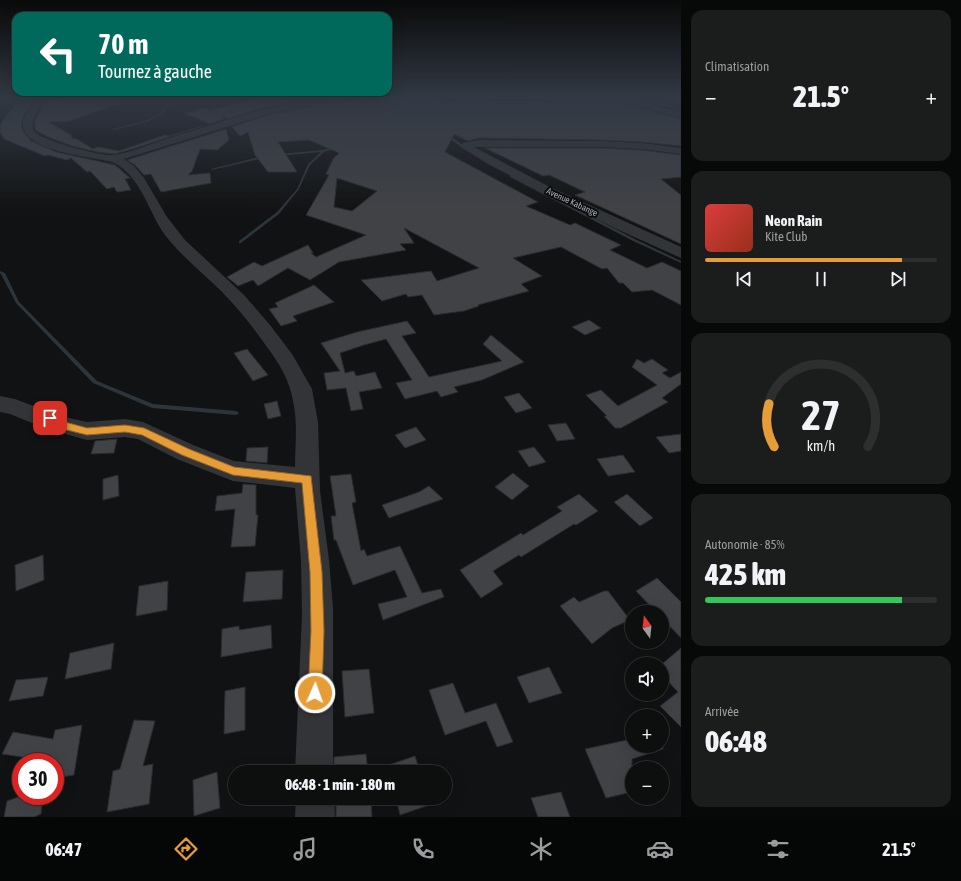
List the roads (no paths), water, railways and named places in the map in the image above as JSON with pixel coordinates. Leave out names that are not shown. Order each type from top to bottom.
[{"type":"street","points":[[34,136],[40,141],[50,144],[113,158],[122,162],[133,172],[170,231],[197,262],[236,294],[277,347],[301,389],[306,411],[307,479],[316,572],[318,631],[313,740],[314,765]]},
{"type":"street","points":[[113,158],[186,136]]},
{"type":"street","name":"Avenue Kabange","points":[[681,151],[647,146],[540,143],[467,145],[466,147],[541,188],[681,253]]},
{"type":"street","points":[[0,404],[14,407],[32,415],[50,418],[73,429],[87,431],[125,428],[144,431],[185,452],[233,471],[307,479]]},
{"type":"street","points":[[314,805],[315,817]]},
{"type":"waterway","points":[[449,136],[466,149]]},
{"type":"waterway","points":[[323,151],[336,147]]},
{"type":"waterway","points":[[240,242],[278,213],[298,189],[309,165],[323,151]]},
{"type":"waterway","points":[[279,155],[323,151]]},
{"type":"waterway","points":[[212,169],[263,157]]},
{"type":"waterway","points":[[511,176],[634,240],[681,262]]},
{"type":"waterway","points":[[0,272],[3,273],[17,302],[95,382],[152,406],[236,413]]}]
